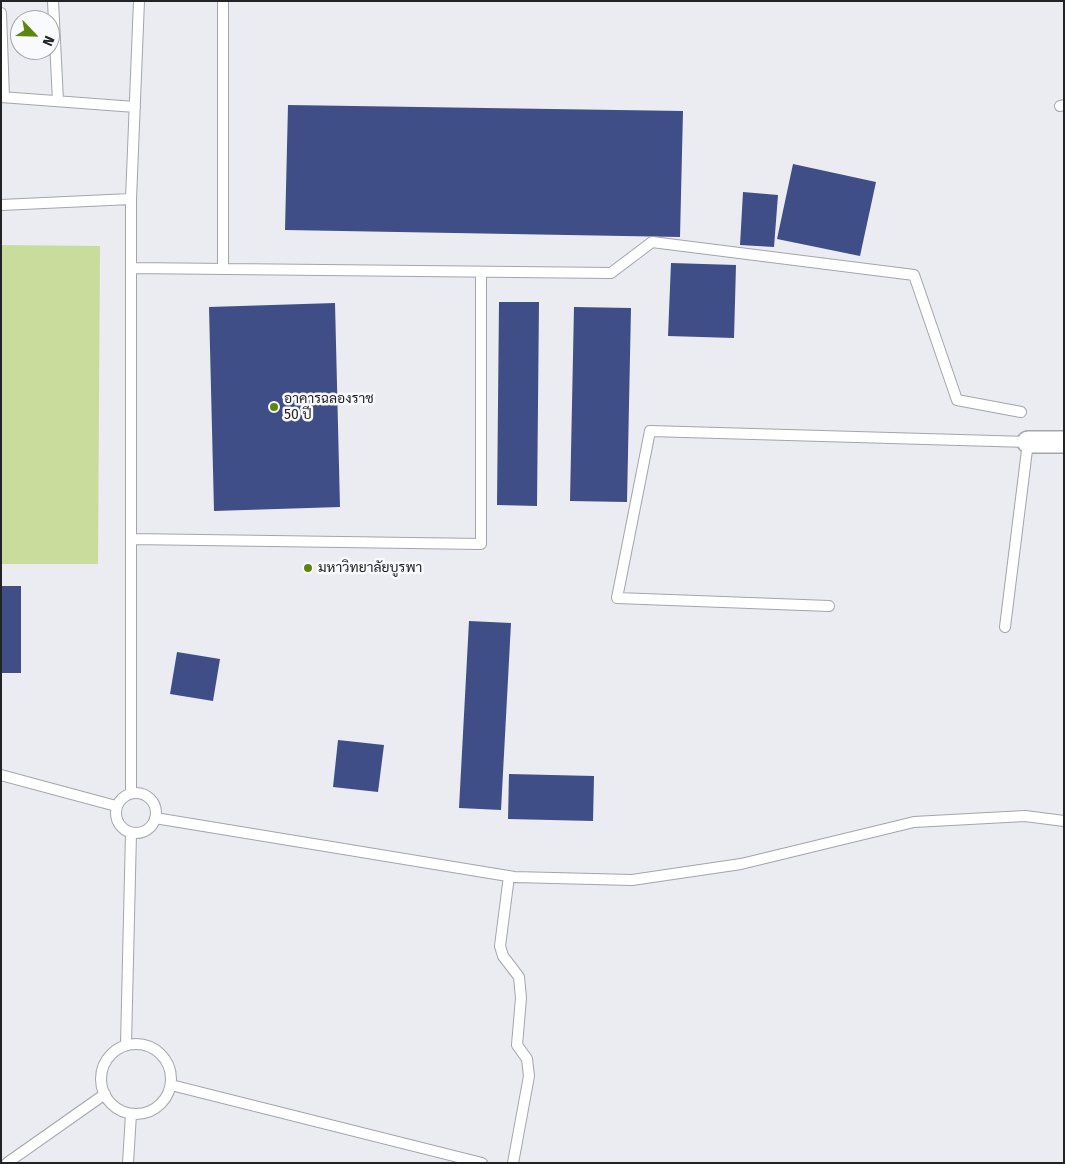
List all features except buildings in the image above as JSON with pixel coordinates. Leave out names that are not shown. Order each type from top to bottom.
[{"type":"street","points":[[1028,442],[1064,442]]},
{"type":"lane","points":[[53,1],[58,101]]},
{"type":"lane","points":[[131,792],[130,199],[139,1]]},
{"type":"lane","points":[[223,1],[223,269]]},
{"type":"lane","points":[[1,13],[3,97],[135,107]]},
{"type":"lane","points":[[1,205],[130,199]]},
{"type":"lane","points":[[131,268],[611,273],[652,242],[914,275],[956,400],[1020,412]]},
{"type":"lane","points":[[131,539],[481,544],[481,272]]},
{"type":"lane","points":[[829,606],[617,598],[650,431],[1028,442],[1005,627]]},
{"type":"lane","points":[[1,775],[116,806]]},
{"type":"lane","points":[[131,792],[138,792],[150,799],[154,805],[155,818],[151,826],[139,833],[124,830],[117,820],[116,806],[120,800],[131,792]]},
{"type":"lane","points":[[155,818],[508,876],[632,880],[741,864],[914,822],[1025,816],[1064,821]]},
{"type":"lane","points":[[126,1044],[131,832]]},
{"type":"lane","points":[[508,876],[500,946],[503,956],[519,976],[521,998],[517,1045],[527,1059],[529,1076],[513,1163]]},
{"type":"lane","points":[[139,1043],[158,1050],[167,1061],[171,1072],[169,1093],[162,1104],[152,1111],[143,1114],[131,1114],[117,1109],[108,1101],[102,1088],[100,1075],[104,1063],[115,1050],[126,1044],[139,1043]]},
{"type":"lane","points":[[171,1085],[482,1163]]},
{"type":"lane","points":[[7,1163],[105,1094]]},
{"type":"lane","points":[[128,1163],[131,1114]]},
{"type":"green space","points":[[1,245],[100,246],[98,564],[1,564]]},
{"type":"place","name":"อาคารฉลองราช 50 ปี","points":[[274,407]]},
{"type":"place","name":"มหาวิทยาลัยบูรพา","points":[[308,568]]}]
